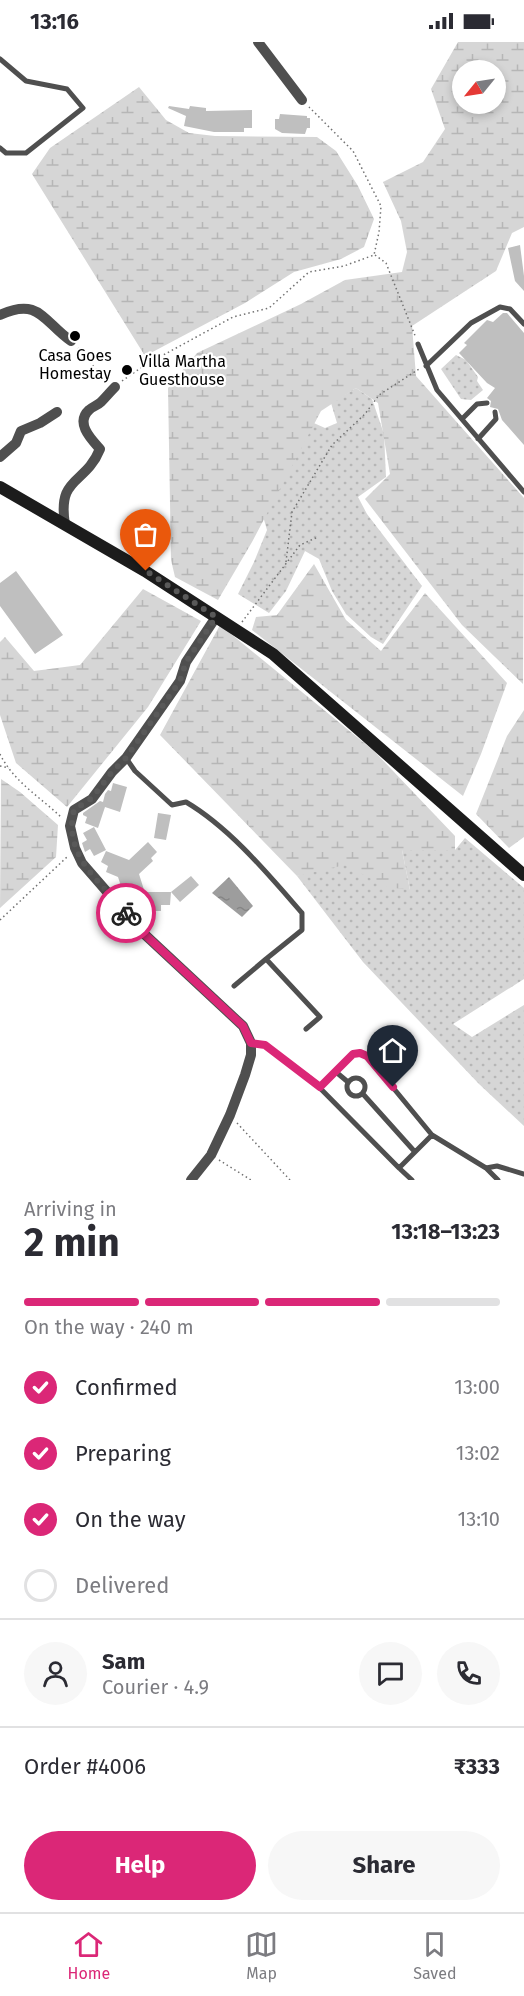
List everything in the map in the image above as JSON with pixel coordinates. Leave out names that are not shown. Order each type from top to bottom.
[{"type":"street","points":[[258,42],[302,100]]},
{"type":"street","points":[[0,315],[15,309],[32,308],[71,341]]},
{"type":"street","points":[[65,525],[62,508],[65,492],[89,469],[100,449],[86,433],[83,423],[89,410],[100,404],[115,387]]},
{"type":"street","points":[[0,457],[16,443],[21,431],[57,412]]},
{"type":"street","points":[[0,487],[146,571],[273,654],[523,873]]},
{"type":"street","points":[[191,1180],[211,1155],[231,1115],[251,1055],[251,1043],[243,1026],[141,931],[82,862],[75,848],[70,826],[74,810],[92,798],[126,758],[180,681],[186,662],[216,617]]},
{"type":"lane","points":[[0,59],[26,81],[67,89],[83,108],[26,153],[6,153],[0,148]]},
{"type":"lane","points":[[426,366],[471,323],[500,307],[510,309],[524,324]]},
{"type":"lane","points":[[418,344],[437,390],[524,492]]},
{"type":"lane","points":[[462,419],[477,404],[487,403]]},
{"type":"lane","points":[[478,439],[496,419],[495,412]]},
{"type":"lane","points":[[126,758],[135,771],[172,805],[186,802],[209,815],[277,884],[302,913],[302,930],[234,986]]},
{"type":"lane","points":[[266,959],[320,1017],[306,1029]]},
{"type":"lane","points":[[251,1043],[265,1045],[320,1087],[412,1180]]},
{"type":"lane","points":[[320,1087],[353,1054],[360,1053],[367,1056],[432,1135],[486,1168],[498,1180]]},
{"type":"lane","points":[[336,1072],[348,1082]]},
{"type":"lane","points":[[353,1078],[362,1080],[365,1086],[363,1094],[354,1097],[349,1094],[346,1085],[353,1078]]},
{"type":"lane","points":[[363,1094],[416,1152]]},
{"type":"lane","points":[[399,1168],[432,1135]]},
{"type":"lane","points":[[486,1168],[497,1167],[524,1174]]},
{"type":"path","points":[[302,100],[353,151],[381,206],[374,255]]},
{"type":"path","points":[[374,255],[386,262],[418,344]]},
{"type":"path","points":[[71,341],[92,366],[115,387],[145,365],[233,317],[269,308],[309,272],[344,266],[374,255]]},
{"type":"path","points":[[286,562],[292,512],[332,445],[365,414],[379,395],[409,374],[426,366]]},
{"type":"path","points":[[236,630],[300,545],[318,537]]},
{"type":"path","points":[[0,754],[9,769],[70,826]]},
{"type":"path","points":[[0,766],[9,769]]},
{"type":"path","points":[[0,920],[52,873],[75,848]]},
{"type":"path","points":[[231,1115],[290,1180]]},
{"type":"path","points":[[211,1155],[251,1180]]},
{"type":"green space","points":[[458,42],[524,42],[524,227],[512,233],[496,271],[412,326],[416,376],[524,498],[523,684],[462,625],[365,499],[390,474],[378,403],[356,388],[321,411],[252,542],[218,600],[175,577],[171,560],[168,388],[197,353],[301,304],[345,280],[402,272],[407,252],[401,221],[383,182],[423,162],[445,129],[431,89]]},
{"type":"green space","points":[[139,87],[166,120],[189,133],[215,136],[317,137],[336,151],[358,186],[374,219],[364,247],[341,259],[294,272],[245,303],[145,356],[32,174],[50,148]]},
{"type":"green space","points":[[456,355],[466,360],[478,377],[477,381],[483,390],[471,400],[461,399],[441,369]]},
{"type":"green space","points":[[356,388],[372,399],[384,434],[386,477],[358,497],[367,514],[422,586],[383,644],[371,637],[346,614],[332,591],[319,559],[305,551],[286,591],[269,613],[238,594],[267,530],[258,499],[307,420],[325,428],[337,423],[331,403]]},
{"type":"green space","points":[[314,564],[346,620],[381,651],[425,593],[507,683],[463,796],[252,630],[256,617],[277,615]]},
{"type":"green space","points":[[143,589],[201,621],[148,707],[67,807],[16,763],[0,715],[0,642],[5,637],[34,671],[80,665]]},
{"type":"green space","points":[[220,625],[374,751],[455,836],[455,850],[402,850],[410,890],[387,887],[345,865],[297,876],[160,735]]},
{"type":"green space","points":[[524,710],[524,837],[509,848],[476,814],[507,736]]},
{"type":"green space","points":[[1,779],[20,792],[58,825],[56,857],[0,908]]},
{"type":"green space","points":[[465,838],[524,888],[524,979],[453,1024],[472,1037],[524,1005],[524,1126],[479,1084],[363,962],[297,876],[327,863],[357,858],[410,890],[402,850],[455,850]]},
{"type":"water","points":[[229,877],[253,906],[242,917],[212,893]]},
{"type":"building","points":[[169,106],[189,109],[190,106],[206,108],[206,111],[252,110],[252,128],[244,128],[244,132],[214,132],[184,126],[186,116],[168,108]]},
{"type":"building","points":[[280,114],[307,116],[310,118],[310,128],[307,128],[305,134],[282,133],[275,129],[275,119],[279,119]]},
{"type":"building","points":[[520,245],[524,291],[515,281],[508,248]]},
{"type":"building","points":[[503,313],[507,313],[524,333],[524,445],[502,420],[498,409],[490,407],[491,401],[487,398],[495,388],[487,383],[459,353],[467,345],[464,343],[487,320],[493,322]]},
{"type":"building","points":[[16,571],[63,635],[35,654],[0,606],[0,583]]},
{"type":"building","points":[[113,783],[127,787],[120,812],[105,807],[98,828],[85,823],[87,817],[83,813],[100,801],[103,802],[105,794],[108,790],[111,791]]},
{"type":"building","points":[[158,813],[171,815],[166,840],[154,838]]},
{"type":"building","points":[[94,827],[106,850],[94,856],[90,849],[85,852],[82,843],[87,840],[83,833]]},
{"type":"building","points":[[148,842],[157,852],[151,858],[153,861],[139,874],[145,893],[132,897],[130,890],[123,892],[118,877],[106,872],[108,866],[101,862],[106,851],[129,860]]},
{"type":"building","points":[[191,876],[199,885],[180,902],[171,892]]},
{"type":"building","points":[[145,892],[171,892],[170,905],[161,905],[161,911],[152,911],[152,906],[145,906]]},
{"type":"way so far","points":[[126,913],[82,862],[75,848],[70,826],[74,810],[92,798],[126,758],[180,681],[186,662],[216,617],[146,571]]},
{"type":"place","name":"Casa Goes Homestay","points":[[75,336]]},
{"type":"place","name":"Villa Martha Guesthouse","points":[[127,370]]},
{"type":"route","points":[[126,913],[192,981],[243,1026],[251,1043],[265,1045],[320,1087],[353,1054],[360,1053],[367,1056],[393,1087]]}]
